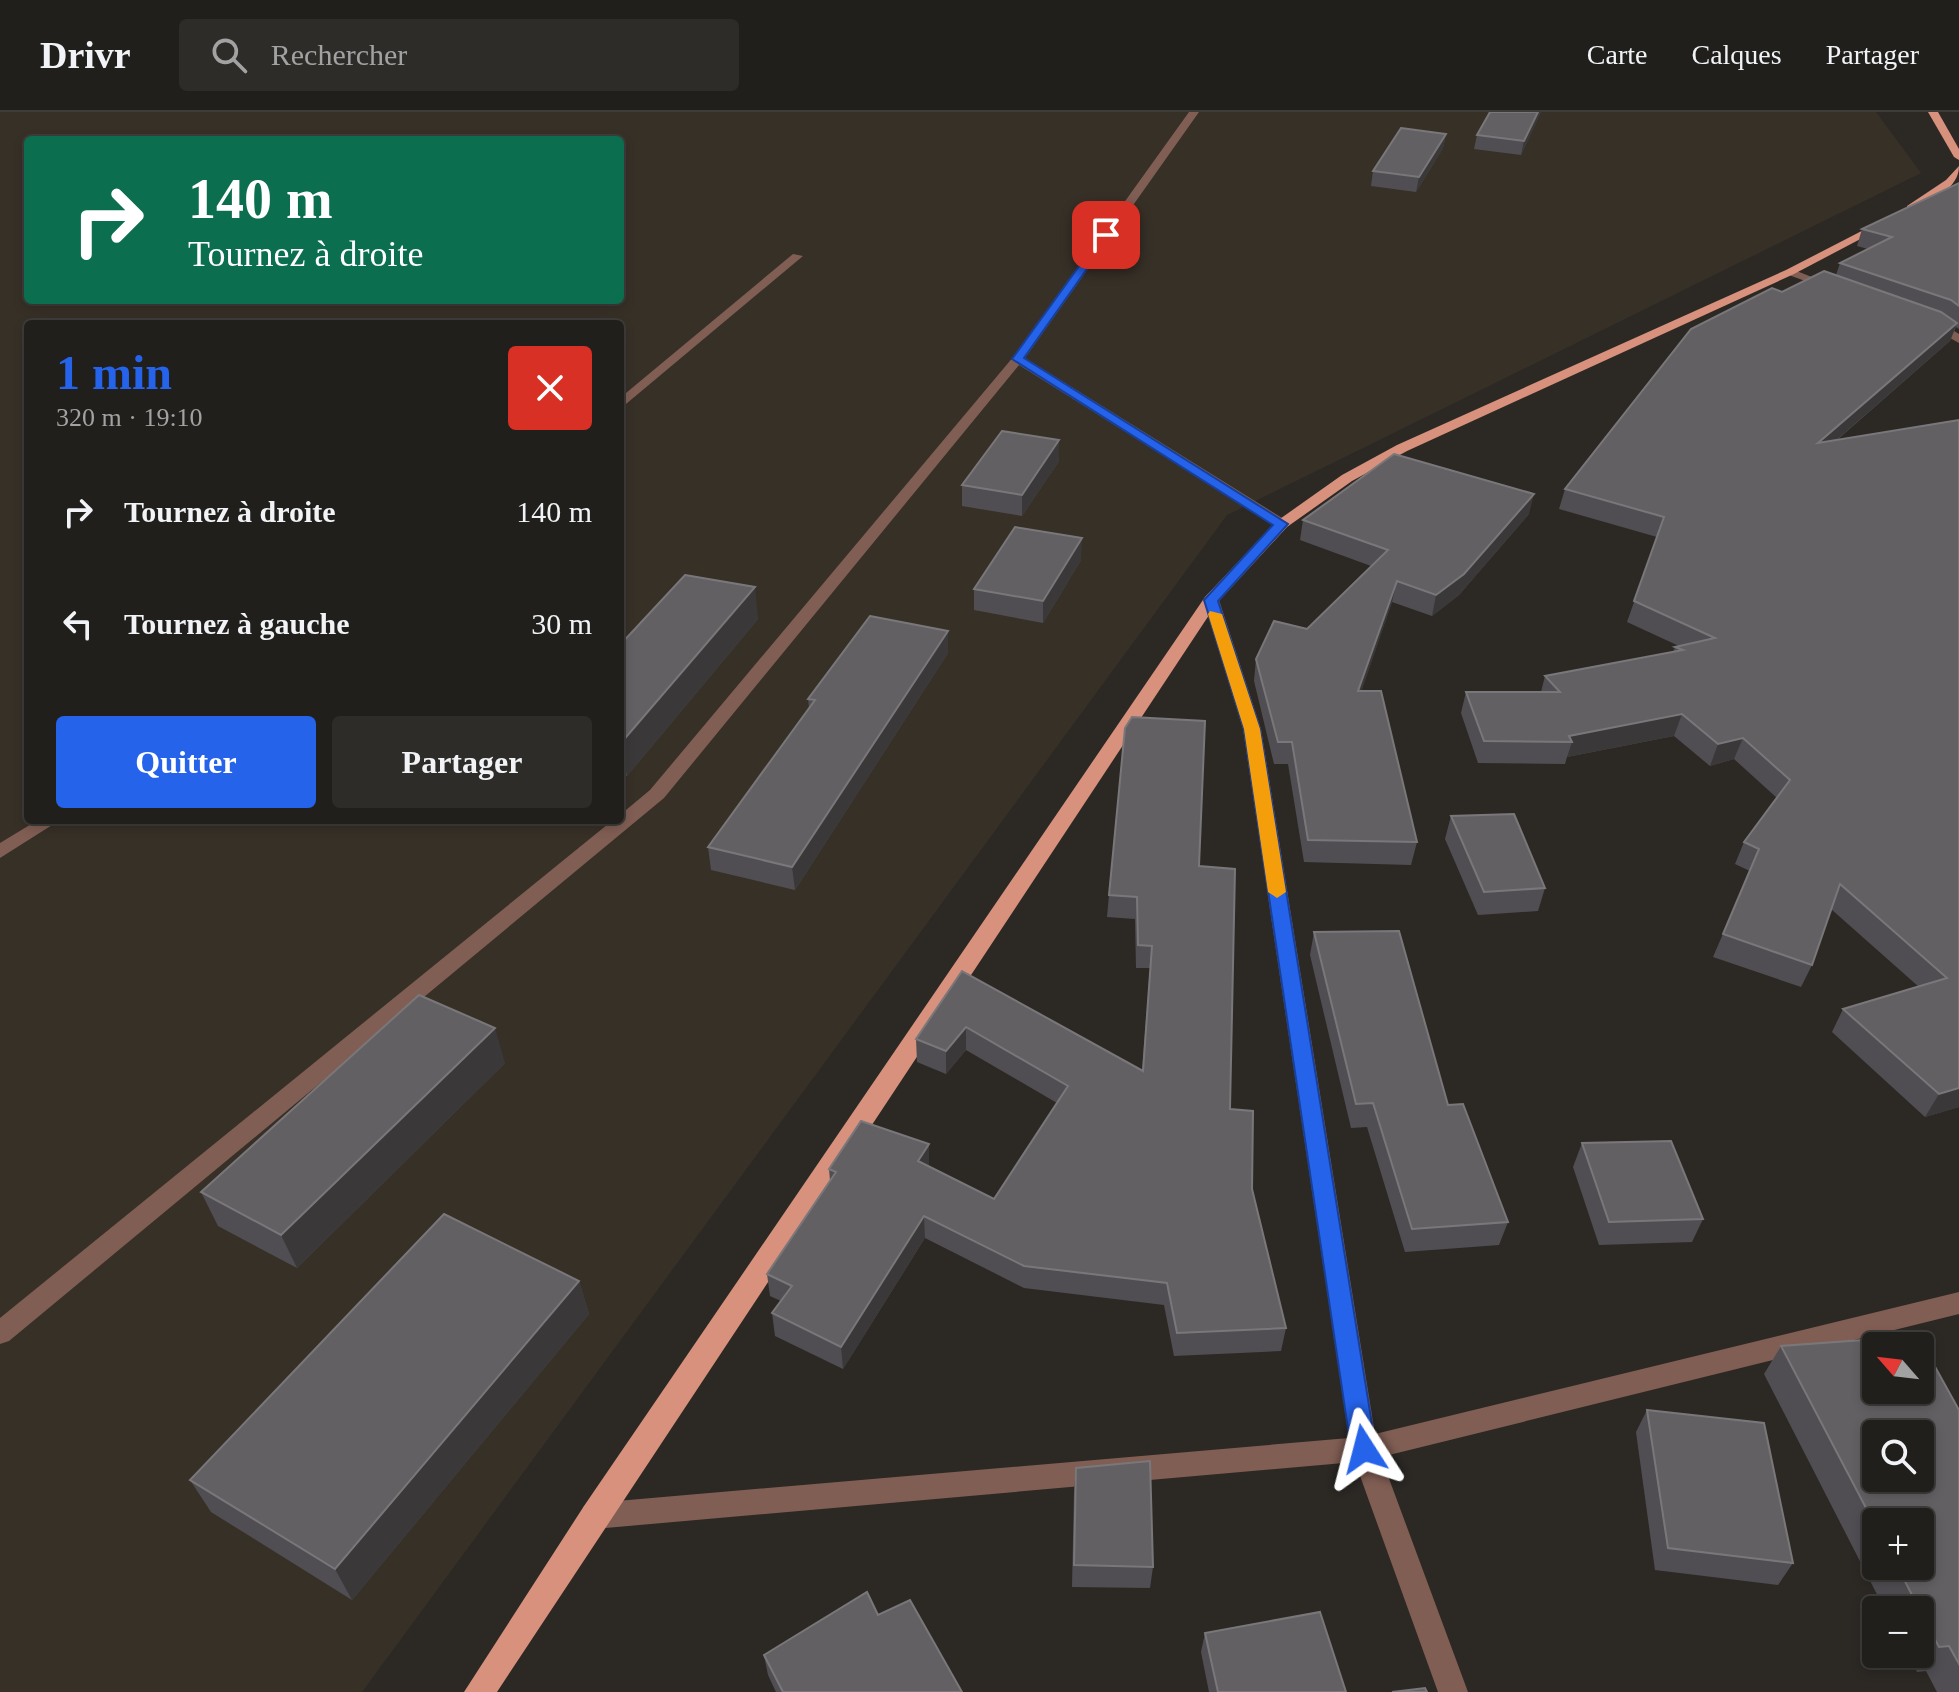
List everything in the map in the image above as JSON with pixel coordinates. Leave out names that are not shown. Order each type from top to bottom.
[{"type":"main road","points":[[1933,112],[1959,157]]},
{"type":"main road","points":[[479,1692],[594,1516],[1211,600],[1282,524],[1347,478],[1402,448],[1790,272],[1929,198],[1950,182],[1959,169]]},
{"type":"street","points":[[624,821],[657,794],[1018,359],[1194,112]]},
{"type":"street","points":[[624,402],[797,256]]},
{"type":"street","points":[[1790,272],[1850,293]]},
{"type":"street","points":[[1910,314],[1939,324],[1959,339]]},
{"type":"street","points":[[1018,359],[1282,524]]},
{"type":"street","points":[[1211,600],[1252,729],[1364,1449],[1453,1692]]},
{"type":"street","points":[[0,852],[45,824]]},
{"type":"street","points":[[0,1333],[620,824]]},
{"type":"street","points":[[594,1516],[1364,1449],[1959,1303]]},
{"type":"shaded area","points":[[0,112],[1876,112],[1921,173],[1227,515],[362,1692],[0,1692]]},
{"type":"building","points":[[1490,112],[1538,112],[1524,141],[1477,135]]},
{"type":"building","points":[[1401,128],[1446,134],[1419,177],[1373,171]]},
{"type":"building","points":[[1959,183],[1959,306],[1951,300],[1840,263],[1892,237],[1862,229]]},
{"type":"building","points":[[1824,271],[1941,312],[1957,323],[1818,443],[1959,420],[1959,1088],[1939,1094],[1843,1009],[1947,978],[1840,884],[1812,965],[1723,934],[1759,849],[1744,842],[1790,780],[1743,738],[1718,744],[1682,714],[1569,736],[1572,742],[1484,741],[1466,692],[1560,692],[1545,676],[1683,650],[1675,647],[1715,638],[1634,601],[1664,517],[1565,489],[1691,329],[1772,288],[1782,292]]},
{"type":"building","points":[[1002,431],[1059,440],[1022,495],[962,485]]},
{"type":"building","points":[[1394,454],[1534,494],[1464,574],[1436,595],[1397,581],[1358,691],[1381,691],[1417,842],[1308,840],[1292,742],[1278,742],[1256,659],[1274,621],[1307,629],[1388,550],[1303,520]]},
{"type":"building","points":[[1015,527],[1082,538],[1043,601],[974,589]]},
{"type":"building","points":[[685,575],[755,587],[624,740],[624,641]]},
{"type":"building","points":[[870,616],[948,631],[792,867],[708,847],[815,700],[808,699]]},
{"type":"building","points":[[1132,717],[1205,721],[1199,866],[1235,869],[1230,1109],[1253,1111],[1252,1189],[1286,1328],[1177,1333],[1167,1283],[1024,1266],[924,1216],[841,1347],[772,1313],[792,1286],[767,1274],[836,1172],[829,1169],[861,1121],[929,1144],[918,1161],[994,1199],[1068,1086],[966,1027],[946,1051],[916,1039],[962,971],[1143,1071],[1152,946],[1138,945],[1137,897],[1109,895],[1125,728]]},
{"type":"building","points":[[1514,814],[1545,888],[1484,892],[1451,816]]},
{"type":"building","points":[[1399,931],[1448,1105],[1463,1104],[1508,1222],[1412,1229],[1373,1103],[1356,1104],[1314,932]]},
{"type":"building","points":[[419,995],[495,1028],[281,1235],[201,1192]]},
{"type":"building","points":[[1671,1141],[1703,1219],[1609,1222],[1582,1143]]},
{"type":"building","points":[[444,1214],[579,1281],[335,1569],[190,1480]]},
{"type":"building","points":[[1862,1340],[1862,1404],[1934,1404],[1934,1365],[1959,1410],[1959,1664],[1949,1646],[1939,1647],[1934,1637],[1934,1596],[1913,1596],[1904,1580],[1934,1580],[1934,1508],[1866,1508],[1781,1346]]},
{"type":"building","points":[[1647,1410],[1764,1423],[1793,1563],[1668,1548]]},
{"type":"building","points":[[1150,1461],[1153,1567],[1074,1565],[1076,1468]]},
{"type":"building","points":[[867,1592],[878,1615],[910,1600],[962,1692],[783,1692],[764,1655]]},
{"type":"building","points":[[1320,1612],[1346,1692],[1218,1692],[1205,1633]]},
{"type":"building","points":[[1425,1688],[1427,1692],[1392,1692]]},
{"type":"slow traffic","points":[[1215,614],[1252,729],[1277,892]]},
{"type":"route","points":[[1106,235],[1018,359],[1282,524],[1211,600],[1252,729],[1364,1449]]}]
